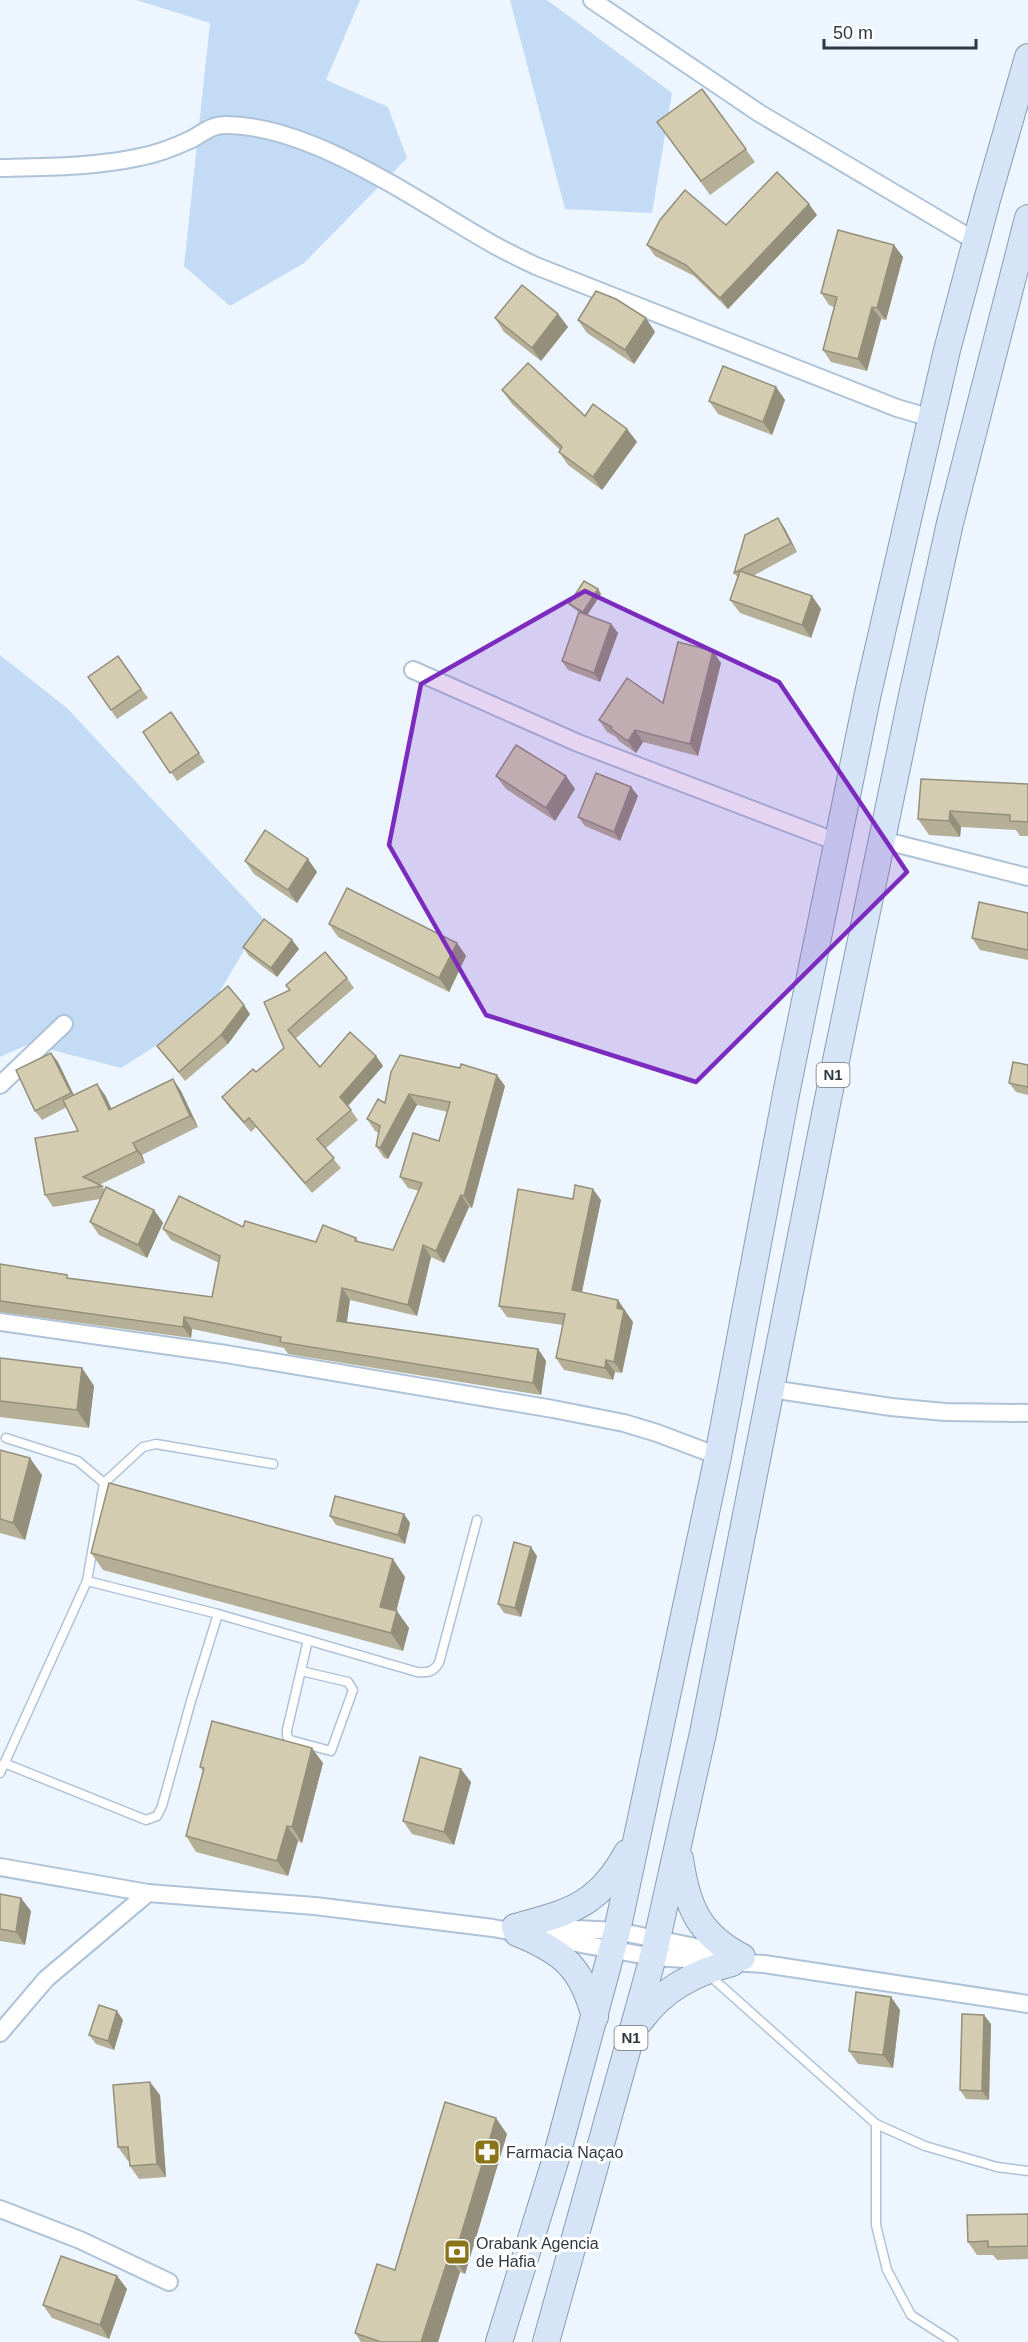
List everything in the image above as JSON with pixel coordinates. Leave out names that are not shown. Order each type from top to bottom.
[{"type":"main road","name":"N1","points":[[499,2342],[556,2158],[614,1940],[718,1456],[787,1089],[868,693],[931,418],[1028,57]]},
{"type":"main road","name":"N1","points":[[546,2342],[656,1947],[704,1733],[882,840],[950,523],[1028,218]]},
{"type":"main road","points":[[509,1929],[561,1914],[595,1896],[619,1868],[637,1835]]},
{"type":"main road","points":[[678,1844],[684,1887],[695,1914],[713,1938],[746,1961]]},
{"type":"main road","points":[[509,1929],[540,1942],[572,1966],[589,1993],[595,2017]]},
{"type":"main road","points":[[634,2029],[660,1997],[704,1971],[746,1961]]},
{"type":"street","points":[[592,0],[752,108],[977,242]]},
{"type":"street","points":[[0,168],[90,164],[142,157],[223,125],[267,130],[314,146],[360,167],[496,246],[536,266],[897,408],[931,418]]},
{"type":"street","points":[[413,670],[578,743],[837,842]]},
{"type":"street","points":[[882,840],[1028,877]]},
{"type":"street","points":[[0,1086],[64,1024]]},
{"type":"street","points":[[0,1323],[214,1352],[554,1409],[624,1423],[718,1456]]},
{"type":"street","points":[[771,1389],[891,1407],[945,1412],[1028,1413]]},
{"type":"street","points":[[0,1867],[148,1893],[315,1906],[614,1940],[1028,2004]]},
{"type":"street","points":[[0,2033],[46,1979],[148,1893]]},
{"type":"street","points":[[0,2209],[80,2240],[169,2282]]},
{"type":"lane","points":[[6,1438],[78,1461],[104,1483]]},
{"type":"lane","points":[[0,1773],[87,1581],[104,1483],[143,1447],[156,1444],[273,1464]]},
{"type":"lane","points":[[87,1581],[219,1614],[417,1672],[428,1673],[434,1670],[439,1663],[477,1520]]},
{"type":"lane","points":[[4,1763],[146,1820],[158,1816],[190,1701],[219,1614]]},
{"type":"lane","points":[[301,1671],[348,1682],[352,1686],[353,1690],[331,1751],[290,1740],[287,1736],[301,1671],[308,1640]]},
{"type":"lane","points":[[704,1971],[876,2124],[925,2146],[997,2167],[1028,2171]]},
{"type":"lane","points":[[876,2124],[876,2224],[887,2270],[911,2316],[953,2342]]},
{"type":"highlighted area","points":[[585,591],[779,682],[907,872],[696,1082],[486,1015],[389,845],[421,684]]},
{"type":"shaded area","points":[[136,0],[360,0],[326,80],[388,107],[407,158],[304,263],[230,306],[184,266],[210,23]]},
{"type":"shaded area","points":[[510,0],[547,0],[672,93],[652,213],[565,209]]},
{"type":"shaded area","points":[[0,655],[67,708],[263,918],[207,1013],[121,1068],[29,1044],[0,1057]]},
{"type":"building","points":[[702,89],[746,149],[701,181],[657,122]]},
{"type":"building","points":[[777,172],[809,204],[720,298],[686,265],[647,245],[660,220],[685,190],[726,225]]},
{"type":"building","points":[[838,230],[894,245],[877,308],[872,307],[858,359],[823,350],[837,297],[821,293]]},
{"type":"building","points":[[522,285],[558,314],[532,348],[495,318]]},
{"type":"building","points":[[596,291],[616,299],[646,318],[625,350],[578,320]]},
{"type":"building","points":[[528,363],[585,416],[593,404],[627,429],[593,477],[559,452],[562,447],[502,390]]},
{"type":"building","points":[[723,366],[776,387],[763,422],[709,401]]},
{"type":"building","points":[[778,518],[791,543],[734,573],[745,535]]},
{"type":"building","points":[[740,571],[812,596],[802,625],[730,600]]},
{"type":"building","points":[[584,581],[598,589],[583,612],[569,604]]},
{"type":"building","points":[[579,612],[611,624],[594,673],[562,661]]},
{"type":"building","points":[[678,642],[713,651],[690,744],[635,730],[628,741],[611,729],[612,727],[599,720],[627,678],[663,703]]},
{"type":"building","points":[[118,656],[141,689],[111,710],[88,677]]},
{"type":"building","points":[[171,712],[199,753],[170,773],[143,732]]},
{"type":"building","points":[[516,745],[566,776],[546,808],[496,776]]},
{"type":"building","points":[[596,773],[631,787],[614,832],[578,817]]},
{"type":"building","points":[[921,779],[1028,784],[1028,822],[1010,821],[1010,815],[950,811],[949,821],[918,819]]},
{"type":"building","points":[[265,830],[308,859],[288,890],[245,861]]},
{"type":"building","points":[[347,888],[457,943],[439,978],[329,924]]},
{"type":"building","points":[[979,902],[1028,913],[1028,950],[972,938]]},
{"type":"building","points":[[264,919],[292,940],[271,968],[243,947]]},
{"type":"building","points":[[325,952],[347,978],[288,1030],[320,1067],[350,1032],[376,1056],[340,1097],[351,1110],[317,1139],[334,1158],[305,1183],[249,1118],[244,1122],[222,1097],[253,1069],[256,1072],[284,1048],[264,1002],[290,990],[286,985]]},
{"type":"building","points":[[228,986],[244,1005],[221,1035],[179,1072],[157,1046]]},
{"type":"building","points":[[51,1053],[71,1093],[35,1111],[16,1070]]},
{"type":"building","points":[[400,1055],[460,1068],[461,1064],[497,1075],[464,1196],[461,1195],[436,1251],[423,1245],[408,1305],[342,1288],[337,1321],[538,1349],[533,1383],[280,1342],[281,1337],[184,1317],[183,1327],[0,1301],[0,1264],[67,1275],[67,1278],[212,1297],[220,1256],[163,1229],[179,1196],[243,1227],[245,1221],[316,1242],[323,1225],[356,1238],[355,1241],[393,1250],[422,1183],[400,1177],[413,1133],[439,1141],[450,1102],[409,1094],[380,1148],[376,1146],[380,1126],[367,1119],[378,1099],[385,1103],[391,1072]]},
{"type":"building","points":[[1013,1062],[1028,1065],[1028,1087],[1009,1083]]},
{"type":"building","points":[[173,1079],[190,1116],[133,1143],[137,1151],[83,1177],[102,1186],[45,1195],[35,1138],[78,1131],[63,1100],[97,1084],[109,1110]]},
{"type":"building","points":[[575,1185],[593,1189],[572,1290],[618,1300],[617,1308],[624,1310],[614,1362],[606,1360],[605,1368],[556,1358],[565,1314],[499,1306],[518,1189],[573,1199]]},
{"type":"building","points":[[106,1187],[154,1210],[138,1245],[90,1222]]},
{"type":"building","points":[[0,1358],[82,1368],[77,1410],[0,1401]]},
{"type":"building","points":[[0,1450],[30,1458],[13,1523],[0,1519]]},
{"type":"building","points":[[109,1483],[393,1559],[380,1607],[397,1611],[391,1633],[91,1553]]},
{"type":"building","points":[[335,1496],[404,1514],[398,1535],[330,1516]]},
{"type":"building","points":[[514,1542],[531,1547],[515,1608],[498,1604]]},
{"type":"building","points":[[212,1721],[312,1748],[292,1827],[287,1826],[277,1861],[186,1836],[204,1768],[200,1767]]},
{"type":"building","points":[[420,1757],[461,1769],[444,1832],[403,1821]]},
{"type":"building","points":[[0,1894],[21,1898],[16,1932],[0,1929]]},
{"type":"building","points":[[856,1992],[891,1997],[883,2055],[849,2051]]},
{"type":"building","points":[[99,2005],[117,2011],[108,2041],[89,2035]]},
{"type":"building","points":[[962,2014],[984,2015],[982,2091],[960,2090]]},
{"type":"building","points":[[150,2082],[157,2164],[130,2166],[128,2147],[118,2147],[113,2085]]},
{"type":"building","points":[[445,2102],[496,2118],[454,2258],[449,2256],[421,2342],[381,2342],[355,2333],[377,2264],[395,2270]]},
{"type":"building","points":[[1028,2214],[1028,2246],[988,2247],[988,2241],[968,2242],[967,2215]]},
{"type":"building","points":[[61,2256],[117,2276],[100,2325],[43,2305]]},
{"type":"place","name":"Farmacia Naçao","points":[[487,2152]]},
{"type":"place","name":"Orabank Agencia de Hafia","points":[[457,2252]]}]
